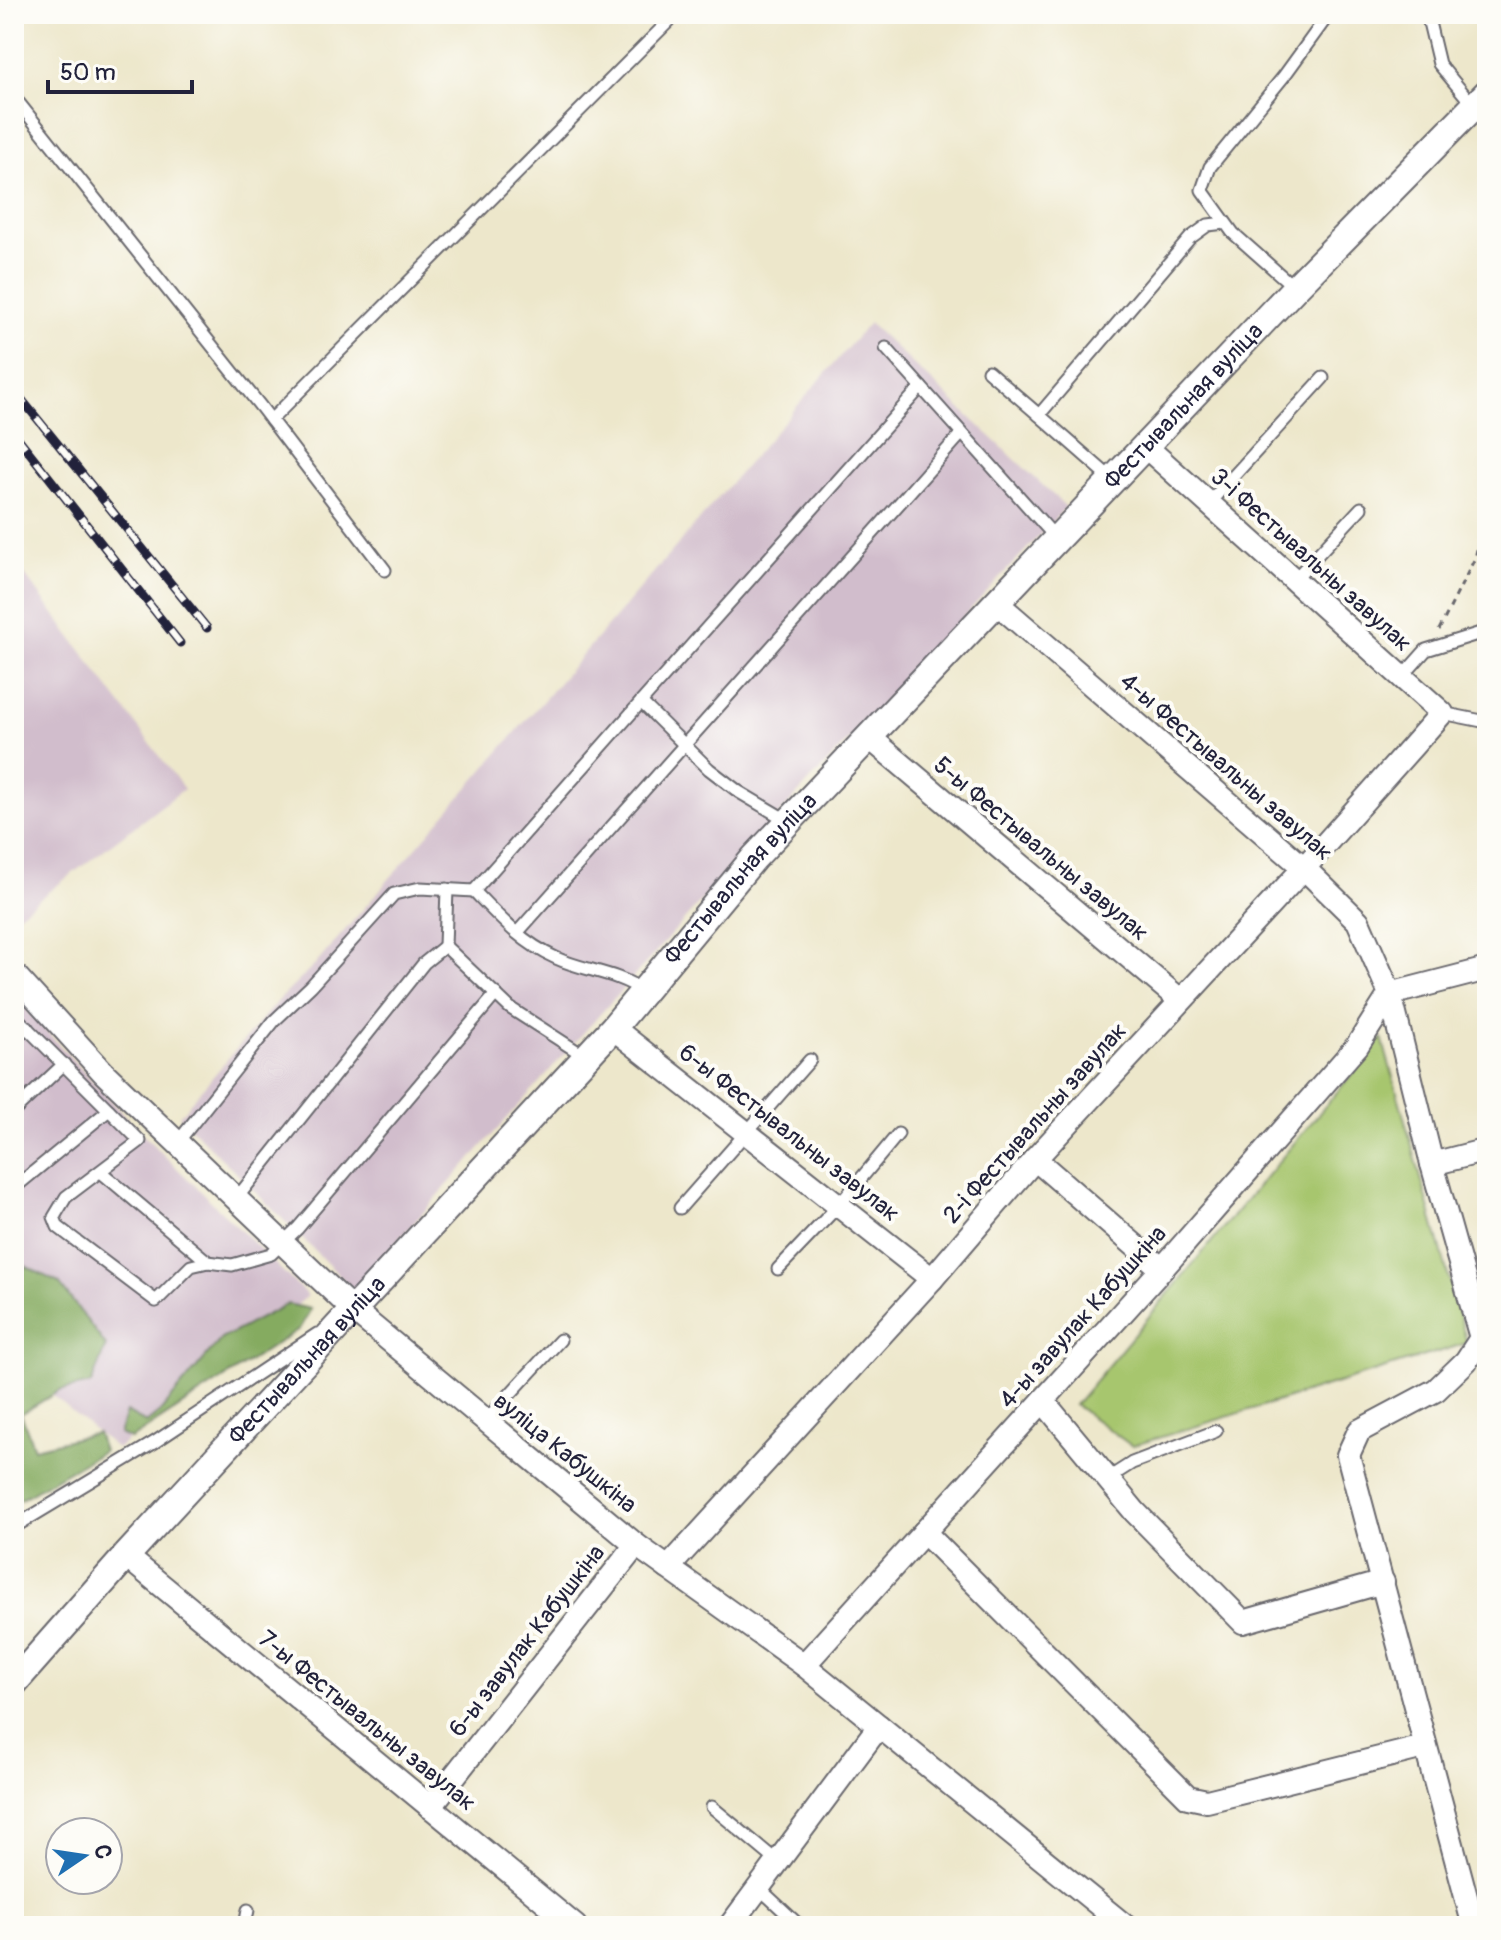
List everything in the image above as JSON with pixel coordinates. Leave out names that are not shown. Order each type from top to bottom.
[{"type":"street","name":"Фестывальная вуліца","points":[[14,1683],[126,1556],[613,1028],[754,858],[1295,288],[1480,99]]},
{"type":"street","name":"3-і Фестывальны завулак","points":[[1145,446],[1442,713]]},
{"type":"street","name":"4-ы Фестывальны завулак","points":[[997,603],[1304,868],[1358,921],[1390,994],[1432,1164],[1484,1337]]},
{"type":"street","name":"2-і Фестывальны завулак","points":[[668,1568],[932,1279],[1035,1159],[1304,868],[1442,713]]},
{"type":"street","name":"5-ы Фестывальны завулак","points":[[869,737],[1180,1000]]},
{"type":"street","points":[[1390,994],[1487,969]]},
{"type":"street","name":"вуліца Кабушкіна","points":[[14,974],[104,1073],[353,1310],[636,1545],[804,1665],[1125,1926]]},
{"type":"street","name":"4-ы завулак Кабушкіна","points":[[804,1665],[1162,1269],[1357,1046],[1390,994]]},
{"type":"street","name":"6-ы Фестывальны завулак","points":[[613,1028],[932,1279]]},
{"type":"street","points":[[1432,1164],[1487,1150]]},
{"type":"street","points":[[1035,1159],[1162,1269]]},
{"type":"street","points":[[1475,1923],[1424,1747],[1348,1455],[1359,1431],[1436,1390],[1466,1361],[1484,1337]]},
{"type":"street","points":[[1043,1401],[1135,1512],[1243,1622],[1383,1582]]},
{"type":"street","points":[[924,1532],[1188,1797],[1207,1801],[1424,1747]]},
{"type":"street","name":"6-ы завулак Кабушкіна","points":[[430,1807],[636,1545]]},
{"type":"street","name":"7-ы Фестывальны завулак","points":[[126,1556],[575,1926]]},
{"type":"street","points":[[730,1926],[879,1726]]},
{"type":"lane","points":[[271,420],[676,14]]},
{"type":"lane","points":[[1295,288],[1233,233],[1202,190],[1210,167],[1284,76],[1329,14]]},
{"type":"lane","points":[[1427,14],[1439,64],[1480,99]]},
{"type":"lane","points":[[14,97],[271,420],[385,570]]},
{"type":"lane","points":[[1039,415],[1190,238],[1208,225],[1225,223]]},
{"type":"lane","points":[[886,348],[1057,539]]},
{"type":"lane","points":[[988,371],[1113,480]]},
{"type":"lane","points":[[1209,503],[1323,378]]},
{"type":"lane","points":[[474,891],[921,387]]},
{"type":"lane","points":[[517,933],[962,433]]},
{"type":"lane","points":[[1294,580],[1361,508]]},
{"type":"lane","points":[[1402,677],[1430,649],[1487,631]]},
{"type":"lane","points":[[641,702],[709,769],[739,792],[789,822]]},
{"type":"lane","points":[[1442,713],[1487,722]]},
{"type":"lane","points":[[177,1143],[274,1021],[311,986],[394,894],[420,888],[474,891],[524,941],[558,959],[625,980],[643,991]]},
{"type":"lane","points":[[447,889],[445,946],[510,1008],[586,1057]]},
{"type":"lane","points":[[236,1199],[424,963],[445,946]]},
{"type":"lane","points":[[14,1015],[140,1141],[66,1197],[54,1217],[58,1227],[156,1301],[191,1266],[208,1262],[232,1265],[271,1254],[496,994]]},
{"type":"lane","points":[[14,1038],[27,1027]]},
{"type":"lane","points":[[680,1208],[810,1060]]},
{"type":"lane","points":[[14,1111],[64,1064]]},
{"type":"lane","points":[[14,1188],[109,1110]]},
{"type":"lane","points":[[778,1269],[839,1205],[898,1134]]},
{"type":"lane","points":[[101,1172],[208,1262]]},
{"type":"lane","points":[[14,1527],[155,1442],[353,1310]]},
{"type":"lane","points":[[485,1421],[560,1340]]},
{"type":"lane","points":[[1107,1479],[1132,1463],[1216,1431]]},
{"type":"lane","points":[[712,1807],[778,1862]]},
{"type":"lane","points":[[759,1888],[800,1926]]},
{"type":"lane","points":[[245,1926],[248,1910]]},
{"type":"path","points":[[1430,649],[1475,558],[1487,508]]},
{"type":"shaded area","points":[[869,323],[1066,507],[768,826],[354,1290],[179,1116],[275,1004],[315,965]]},
{"type":"shaded area","points":[[14,560],[184,789],[14,918]]},
{"type":"shaded area","points":[[14,996],[133,1125],[308,1296],[117,1449],[14,1364]]},
{"type":"green space","points":[[1382,1038],[1467,1343],[1132,1446],[1075,1405]]},
{"type":"green space","points":[[14,1263],[59,1283],[106,1346],[91,1384],[59,1391],[21,1414],[34,1448],[97,1433],[103,1451],[14,1503]]},
{"type":"green space","points":[[287,1304],[311,1309],[299,1329],[131,1439],[119,1434],[126,1412],[146,1423],[160,1412],[221,1339]]},
{"type":"railway","points":[[14,390],[207,628]]},
{"type":"railway","points":[[14,433],[180,643]]}]
